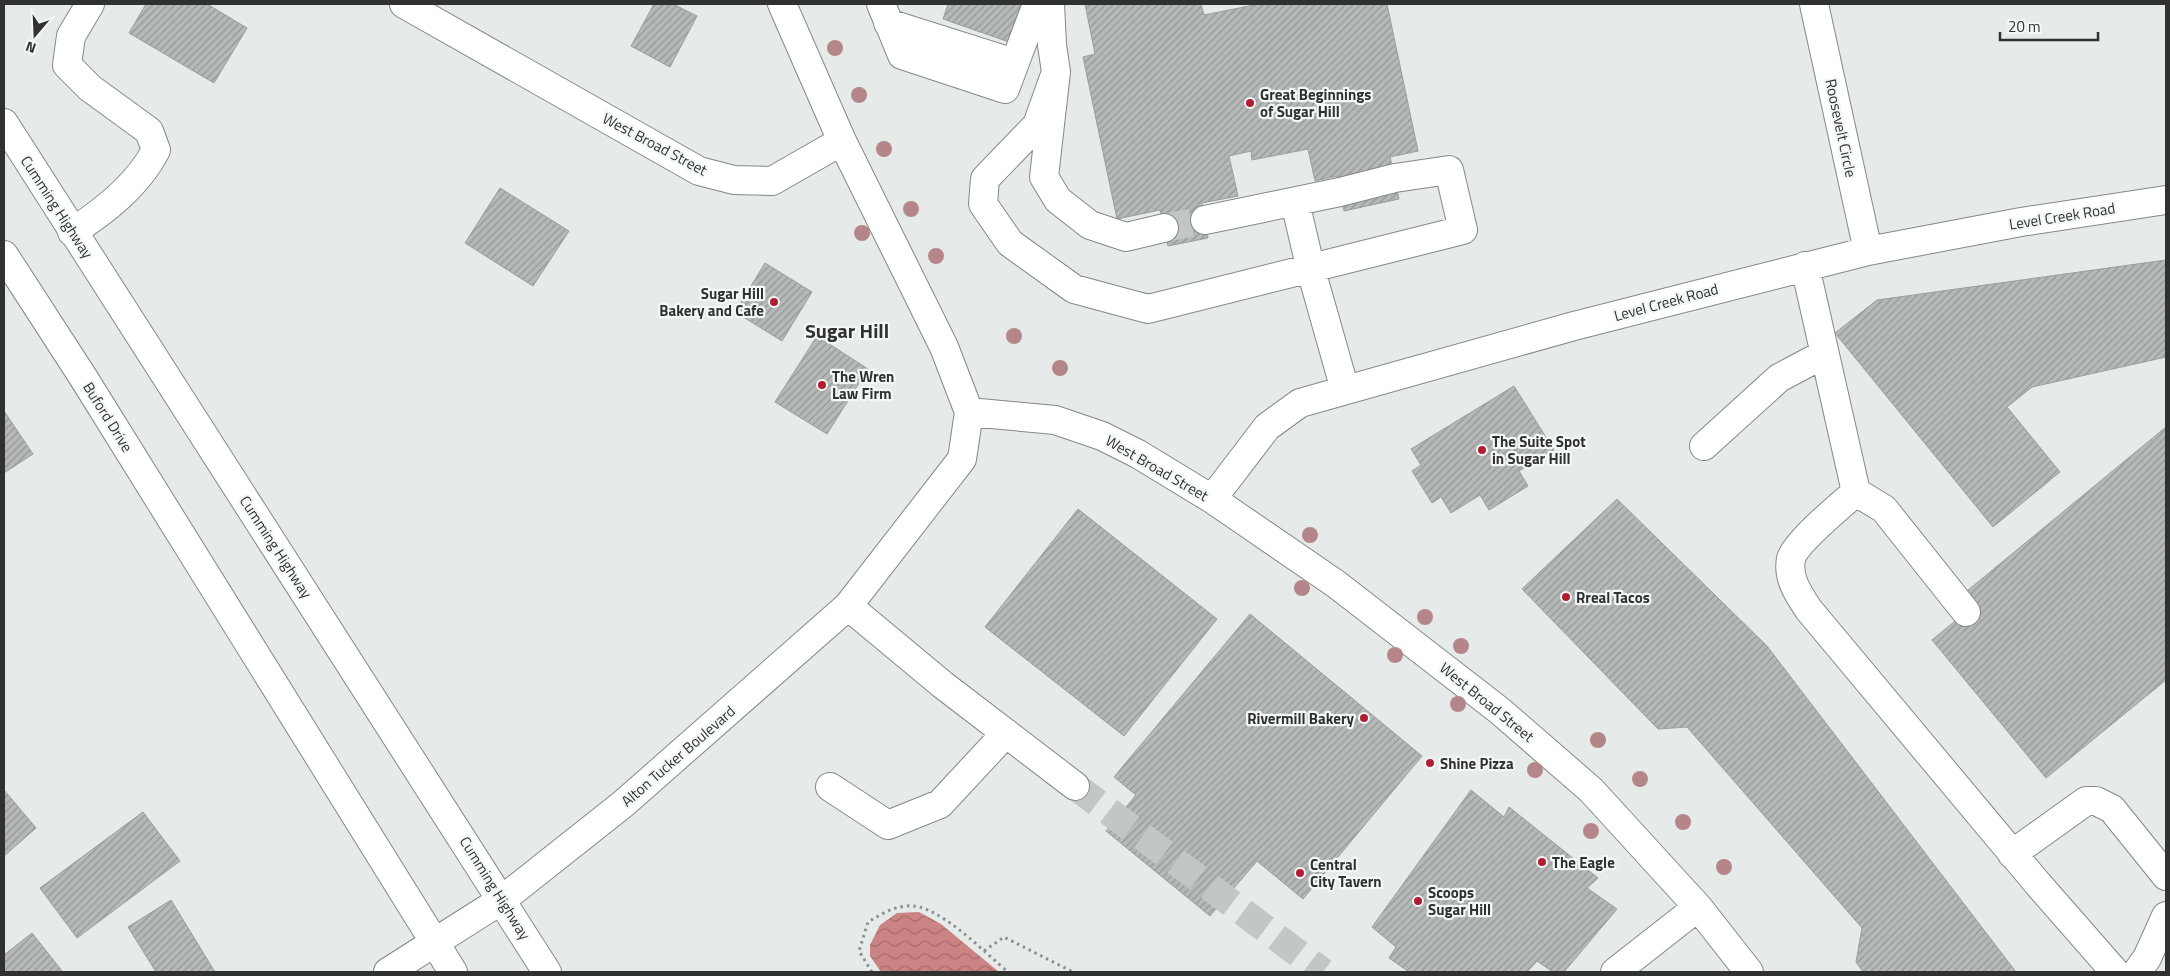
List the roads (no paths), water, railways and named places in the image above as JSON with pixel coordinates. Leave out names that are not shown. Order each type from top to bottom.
[{"type":"main road","points":[[72,232],[102,213],[147,168],[156,150],[149,131],[90,88],[67,65],[70,36],[90,4]]},
{"type":"main road","name":"West Broad Street","points":[[404,4],[699,171],[734,180],[772,181],[842,141]]},
{"type":"main road","points":[[782,4],[842,141],[944,348],[970,412]]},
{"type":"main road","points":[[885,13],[902,55],[1005,89],[1037,4]]},
{"type":"main road","points":[[1050,4],[1052,45],[1056,72],[1044,177],[1058,200],[1090,225],[1126,237],[1164,228]]},
{"type":"main road","name":"Roosevelt Circle","points":[[1814,4],[1868,251]]},
{"type":"main road","points":[[1056,72],[1037,125],[985,179],[983,204],[1010,243],[1074,289],[1148,309],[1311,270],[1463,230],[1449,170],[1395,178],[1295,202],[1205,220]]},
{"type":"main road","name":"Cumming Highway","points":[[4,123],[72,232],[548,972]]},
{"type":"main road","name":"Level Creek Road","points":[[1212,499],[1267,428],[1300,404],[1574,326],[1868,251],[2021,222],[2166,200]]},
{"type":"main road","points":[[1295,202],[1311,270],[1345,390]]},
{"type":"main road","name":"Buford Drive","points":[[4,257],[53,330],[434,942]]},
{"type":"main road","points":[[1805,266],[1856,492],[1884,509],[1966,612]]},
{"type":"main road","points":[[1704,446],[1779,378],[1824,354]]},
{"type":"main road","name":"West Broad Street","points":[[970,412],[1055,420],[1102,436],[1138,454],[1212,499],[1336,584],[1502,713],[1591,790],[1698,907],[1749,972]]},
{"type":"main road","name":"Alton Tucker Boulevard","points":[[388,972],[503,900],[623,804],[848,606],[962,459],[970,412]]},
{"type":"main road","points":[[1856,492],[1798,545],[1791,558],[1795,589],[1809,610],[2012,854],[2115,972]]},
{"type":"main road","points":[[848,606],[943,686],[1075,786]]},
{"type":"main road","points":[[830,786],[888,825],[940,804],[1006,733]]},
{"type":"main road","points":[[2012,854],[2086,801],[2096,800],[2112,809],[2166,876]]},
{"type":"main road","points":[[1615,972],[1698,907]]},
{"type":"main road","points":[[2137,972],[2147,958],[2166,916]]},
{"type":"main road","points":[[434,942],[453,972]]},
{"type":"water","points":[[919,912],[941,924],[999,972],[881,972],[870,956],[870,945],[880,925],[897,913]]},
{"type":"tunnel","points":[[1164,228],[1205,220]]},
{"type":"tunnel","points":[[1075,786],[1323,972]]},
{"type":"place","name":"Great Beginnings of Sugar Hill","points":[[1250,103]]},
{"type":"place","name":"Sugar Hill Bakery and Cafe","points":[[774,302]]},
{"type":"place","name":"The Wren Law Firm","points":[[822,385]]},
{"type":"place","name":"The Suite Spot in Sugar Hill","points":[[1482,450]]},
{"type":"place","name":"Rreal Tacos","points":[[1566,597]]},
{"type":"place","name":"Rivermill Bakery","points":[[1364,718]]},
{"type":"place","name":"Shine Pizza","points":[[1430,763]]},
{"type":"place","name":"The Eagle","points":[[1542,862]]},
{"type":"place","name":"Central City Tavern","points":[[1300,873]]},
{"type":"place","name":"Scoops Sugar Hill","points":[[1418,901]]},
{"type":"district","name":"Sugar Hill","points":[[847,330]]}]
